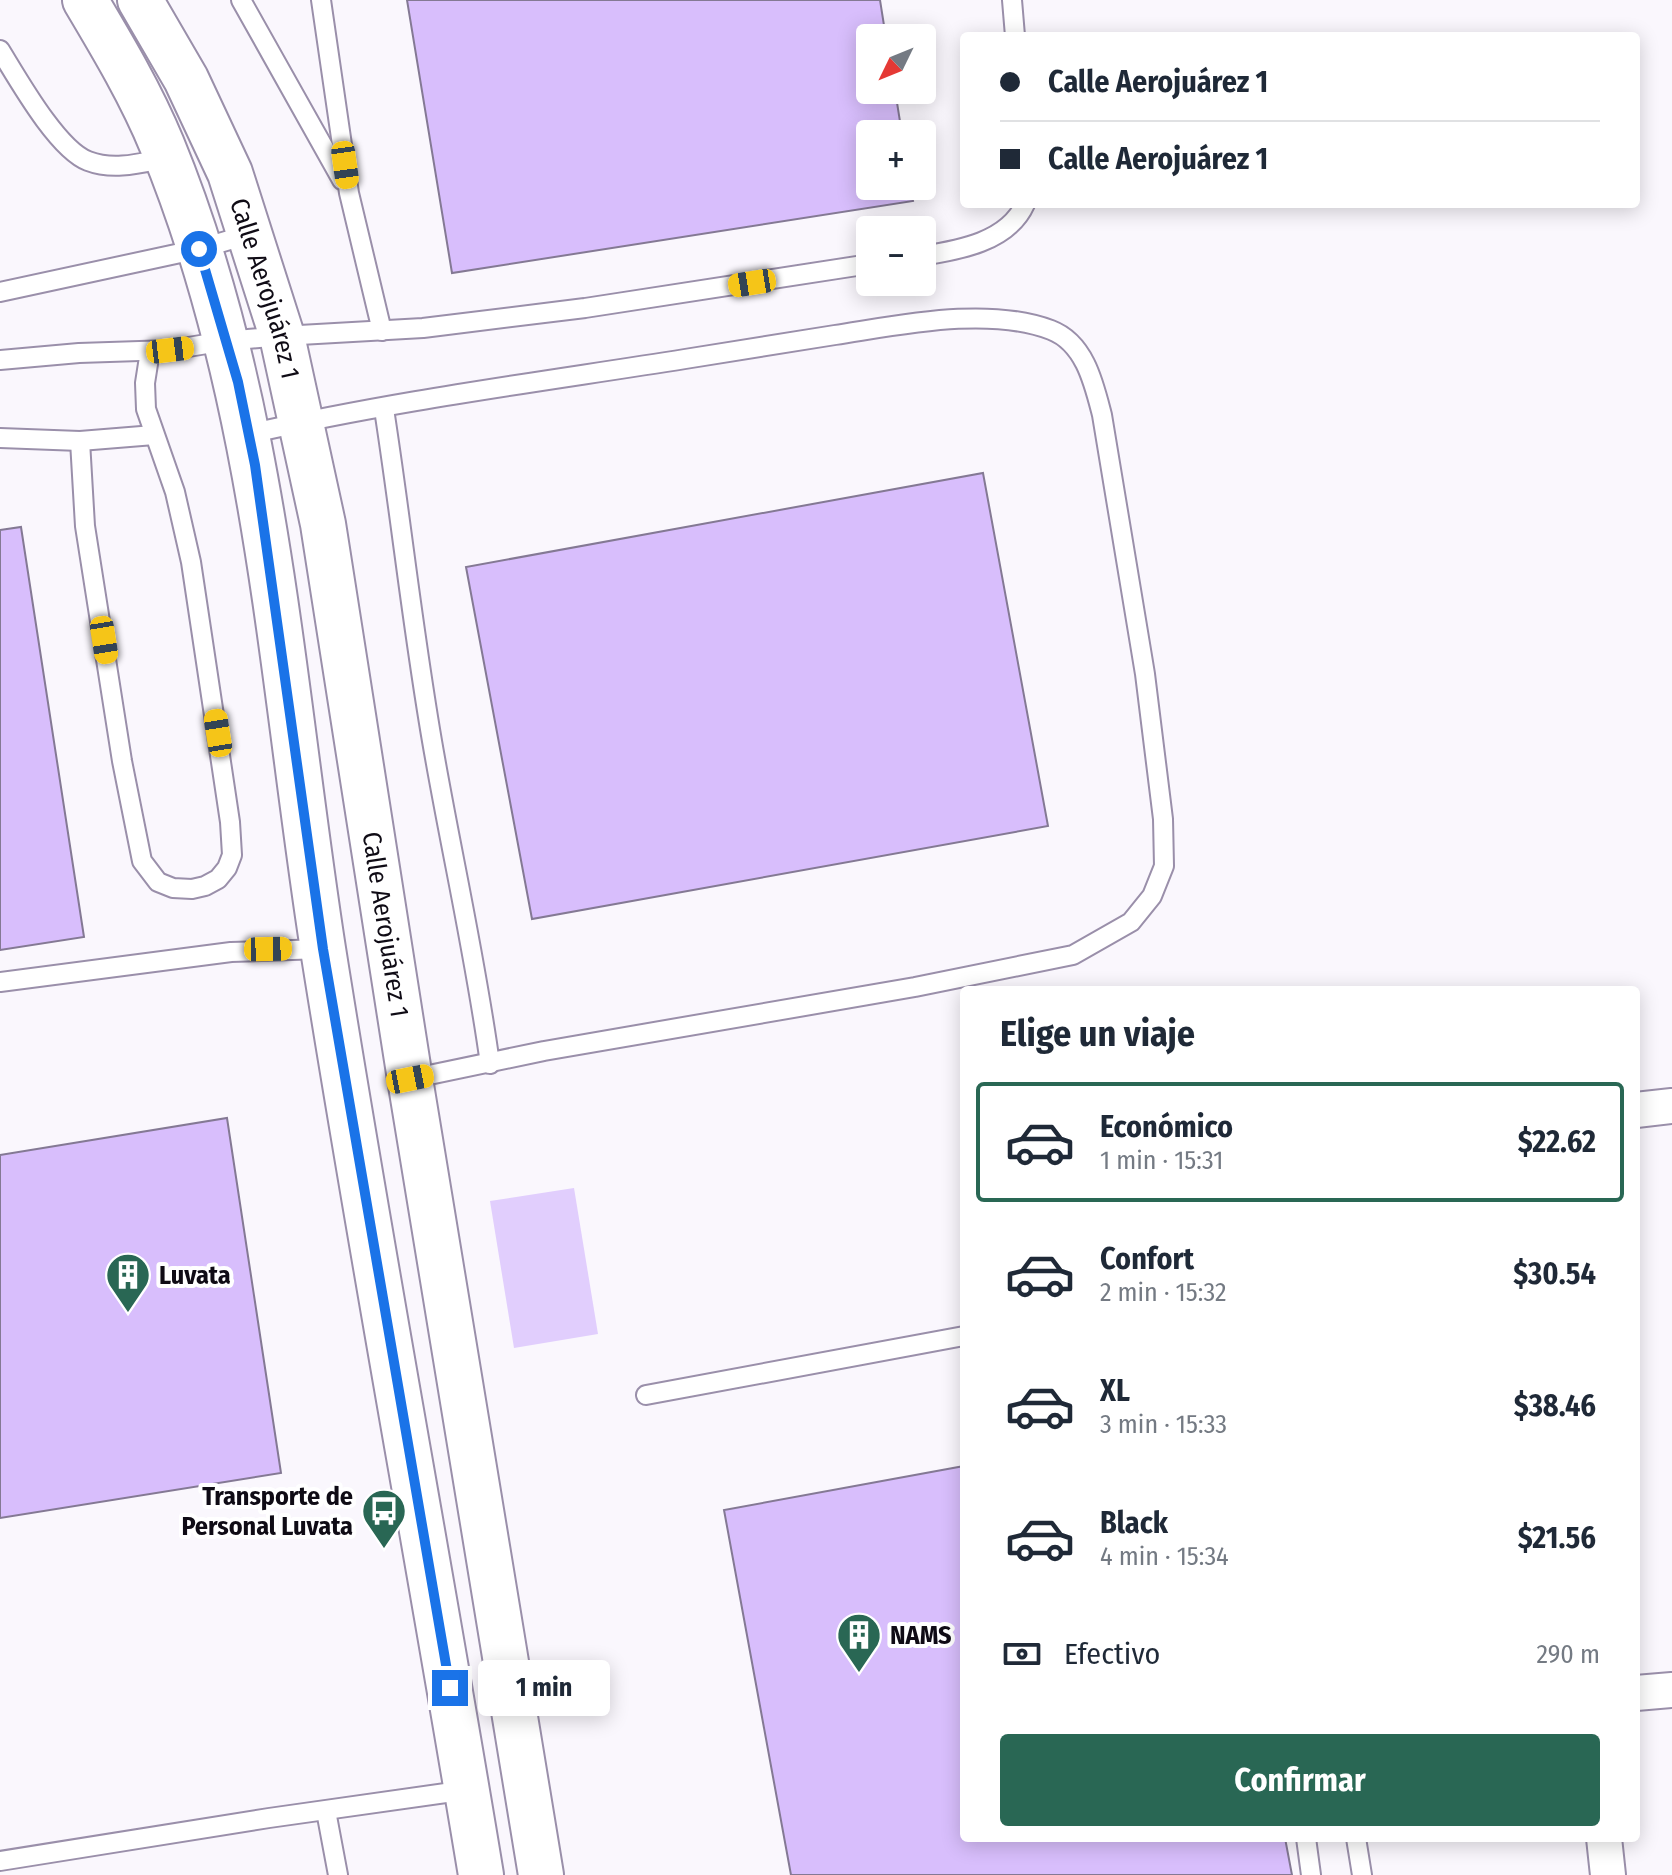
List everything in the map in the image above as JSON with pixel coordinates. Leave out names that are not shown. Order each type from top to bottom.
[{"type":"street","name":"Calle Aerojuárez 1","points":[[85,0],[124,67],[167,158],[199,249],[238,382],[249,434],[323,949],[481,1875]]},
{"type":"street","name":"Calle Aerojuárez 1","points":[[140,0],[208,123],[230,173],[282,336],[323,524],[410,1079],[541,1875]]},
{"type":"street","points":[[1640,1110],[1672,1106]]},
{"type":"street","points":[[1640,1693],[1672,1690]]},
{"type":"street","points":[[1604,1842],[1608,1875]]},
{"type":"lane","points":[[241,0],[349,193]]},
{"type":"lane","points":[[321,0],[349,193],[382,331]]},
{"type":"lane","points":[[1012,0],[1015,32]]},
{"type":"lane","points":[[0,50],[53,131],[85,160],[117,166],[167,158]]},
{"type":"lane","points":[[936,253],[982,242],[1009,227],[1022,208]]},
{"type":"lane","points":[[0,292],[199,249],[250,234]]},
{"type":"lane","points":[[0,360],[150,351],[282,336],[382,331],[585,308],[856,266]]},
{"type":"lane","points":[[249,434],[300,422],[904,324],[992,318],[1030,323],[1055,331],[1069,341],[1081,356],[1096,391],[1143,659],[1163,819],[1164,866],[1152,896],[1131,922],[1073,955],[944,981],[544,1051],[410,1079]]},
{"type":"lane","points":[[80,441],[85,526],[142,861],[158,882],[173,888],[205,886],[218,879],[227,868],[232,855],[230,822],[191,562],[175,492],[154,435],[146,399],[150,351]]},
{"type":"lane","points":[[384,409],[430,727],[482,1002],[490,1064]]},
{"type":"lane","points":[[0,438],[80,441],[154,435]]},
{"type":"lane","points":[[0,982],[231,952],[323,949]]},
{"type":"lane","points":[[646,1395],[960,1337]]},
{"type":"lane","points":[[0,1861],[467,1790]]},
{"type":"lane","points":[[326,1811],[338,1875]]},
{"type":"lane","points":[[1307,1842],[1311,1875]]},
{"type":"lane","points":[[1357,1842],[1362,1875]]},
{"type":"shaded area","points":[[574,1188],[598,1334],[514,1348],[490,1201]]},
{"type":"building","points":[[407,0],[880,0],[884,24],[856,24],[856,104],[897,104],[900,120],[856,120],[856,200],[913,201],[452,273]]},
{"type":"building","points":[[983,473],[1048,826],[532,919],[466,567]]},
{"type":"building","points":[[21,527],[84,937],[0,950],[0,530]]},
{"type":"building","name":"Luvata","points":[[227,1118],[281,1473],[0,1518],[0,1155]]},
{"type":"building","name":"NAMS","points":[[960,1467],[960,1842],[1286,1842],[1292,1875],[791,1875],[724,1510]]},
{"type":"place","name":"Luvata","points":[[128,1314]]},
{"type":"place","name":"Transporte de Personal Luvata","points":[[384,1550]]},
{"type":"place","name":"NAMS","points":[[859,1674]]},
{"type":"route","points":[[199,249],[238,382],[255,465],[323,949],[450,1688]]}]
